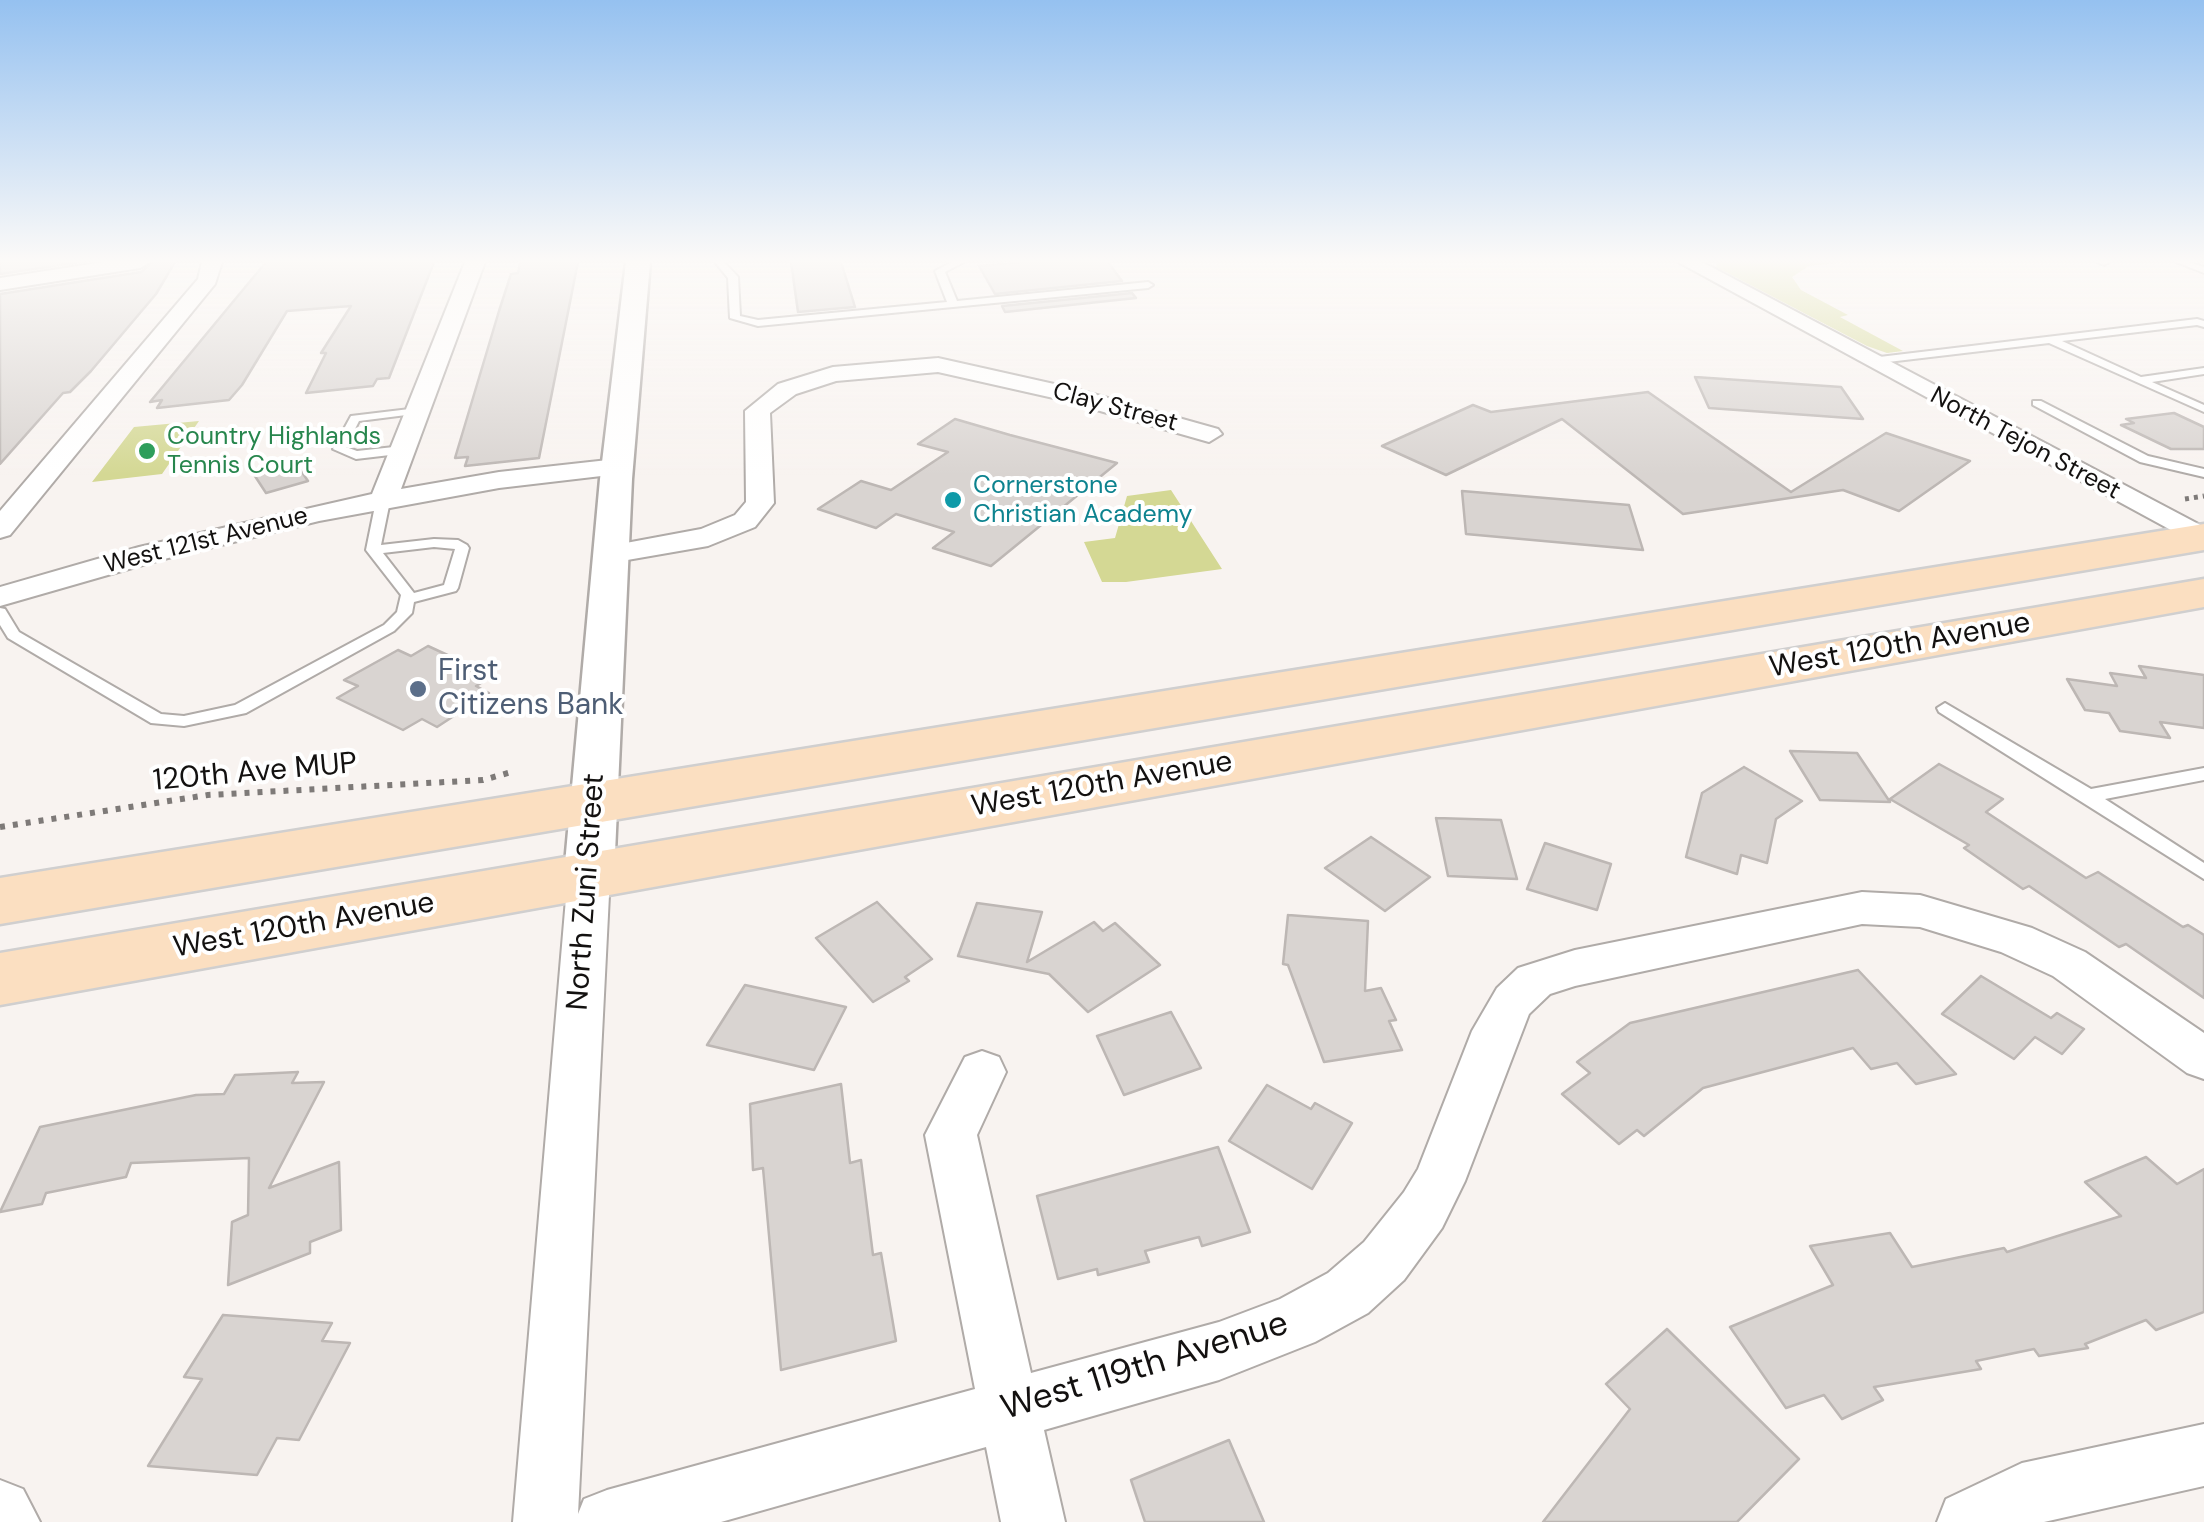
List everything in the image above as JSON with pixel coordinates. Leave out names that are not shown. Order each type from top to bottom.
[{"type":"main road","points":[[1757,670],[1897,626],[2178,571],[2193,566],[2202,553],[2203,538]]},
{"type":"main road","name":"West 120th Avenue","points":[[0,900],[2203,538]]},
{"type":"main road","name":"West 120th Avenue","points":[[0,980],[2204,594]]},
{"type":"street","points":[[0,530],[164,333]]},
{"type":"street","points":[[383,500],[448,333]]},
{"type":"street","name":"North Zuni Street","points":[[545,1522],[616,473],[631,333]]},
{"type":"street","name":"North Tejon Street","points":[[1819,333],[2203,538]]},
{"type":"street","name":"Clay Street","points":[[611,546],[684,543],[727,531],[756,510],[760,494],[757,411],[788,389],[860,370],[938,365],[1008,379],[1209,434]]},
{"type":"street","points":[[1932,418],[1969,413]]},
{"type":"street","name":"West 121st Avenue","points":[[0,596],[169,548],[383,500],[487,494],[616,473]]},
{"type":"street","name":"West 119th Avenue","points":[[606,1522],[1219,1351],[1295,1322],[1348,1293],[1384,1261],[1423,1210],[1439,1180],[1496,1031],[1513,1001],[1534,982],[1575,968],[1862,908],[1920,912],[2016,940],[2069,964],[2204,1059]]},
{"type":"street","points":[[982,1072],[951,1134],[1033,1522]]},
{"type":"street","points":[[1969,1522],[2022,1495],[2204,1455]]},
{"type":"street","points":[[0,1512],[8,1522]]},
{"type":"lane","points":[[1871,361],[2103,333]]},
{"type":"lane","points":[[2051,339],[2204,409]]},
{"type":"lane","points":[[2140,380],[2204,371]]},
{"type":"lane","points":[[2037,403],[2144,459],[2204,473]]},
{"type":"lane","points":[[402,450],[356,455],[340,448],[355,418],[418,411]]},
{"type":"lane","points":[[383,500],[373,550],[408,599]]},
{"type":"lane","points":[[373,550],[434,542],[458,544],[462,548],[451,588],[408,599]]},
{"type":"lane","points":[[0,612],[13,635],[157,719],[184,721],[240,709],[389,628],[404,613],[408,599]]},
{"type":"lane","points":[[1945,708],[2204,872]]},
{"type":"lane","points":[[2088,796],[2204,774]]},
{"type":"path","name":"120th Ave MUP","points":[[0,827],[208,795],[483,780],[515,771]]},
{"type":"green space","points":[[1842,333],[1870,333],[1903,351],[1887,353]]},
{"type":"green space","name":"Country Highlands Tennis Court","points":[[199,421],[162,474],[92,482],[134,427]]},
{"type":"green space","points":[[1171,490],[1222,569],[1102,582],[1084,542],[1115,538],[1127,496]]},
{"type":"building","points":[[0,333],[123,333],[70,392],[63,393],[0,464]]},
{"type":"building","points":[[207,333],[274,333],[229,400],[157,408],[162,400],[150,402]]},
{"type":"building","points":[[334,333],[406,333],[389,378],[377,379],[373,386],[306,393],[326,353],[321,353]]},
{"type":"building","points":[[493,333],[564,333],[539,458],[465,466],[468,457],[455,458]]},
{"type":"building","points":[[1695,377],[1841,387],[1863,419],[1709,408]]},
{"type":"building","points":[[1648,392],[1791,492],[1886,433],[1970,461],[1899,511],[1843,490],[1683,514],[1562,419],[1446,475],[1382,446],[1473,405],[1491,412]]},
{"type":"building","points":[[2174,413],[2204,427],[2204,449],[2171,449],[2121,425],[2134,423],[2126,419]]},
{"type":"building","name":"Cornerstone Christian Academy","points":[[955,419],[1117,463],[991,566],[933,548],[954,532],[896,514],[876,528],[818,509],[861,481],[891,490],[948,452],[918,444]]},
{"type":"building","points":[[293,459],[308,481],[266,493],[251,470]]},
{"type":"building","points":[[1462,491],[1629,505],[1643,550],[1466,534]]},
{"type":"building","name":"First Citizens Bank","points":[[428,646],[493,676],[476,686],[489,693],[437,727],[422,719],[403,730],[337,698],[358,686],[344,680],[398,650],[411,656]]},
{"type":"building","points":[[2139,666],[2204,675],[2204,728],[2160,722],[2170,738],[2120,731],[2109,713],[2085,710],[2067,679],[2117,686],[2110,673],[2146,678]]},
{"type":"building","points":[[1790,751],[1857,753],[1890,802],[1820,800]]},
{"type":"building","points":[[1939,764],[2003,799],[1986,812],[2086,878],[2098,872],[2183,927],[2188,925],[2204,935],[2204,998],[2126,944],[2119,947],[2029,886],[2023,889],[1964,848],[1969,845],[1890,799]]},
{"type":"building","points":[[1744,767],[1802,801],[1776,819],[1767,863],[1741,855],[1737,874],[1686,857],[1702,793]]},
{"type":"building","points":[[1436,818],[1501,820],[1517,879],[1448,876]]},
{"type":"building","points":[[1371,837],[1430,877],[1385,911],[1325,868]]},
{"type":"building","points":[[1545,843],[1611,864],[1597,910],[1527,889]]},
{"type":"building","points":[[877,902],[932,959],[905,977],[909,981],[873,1002],[816,938]]},
{"type":"building","points":[[977,903],[1042,912],[1027,962],[1094,922],[1103,931],[1115,923],[1160,965],[1088,1012],[1049,974],[958,956]]},
{"type":"building","points":[[1288,915],[1368,921],[1365,991],[1381,988],[1396,1020],[1389,1021],[1402,1050],[1324,1062],[1288,965],[1283,964]]},
{"type":"building","points":[[1858,970],[1956,1074],[1916,1084],[1897,1063],[1871,1069],[1853,1048],[1703,1088],[1644,1136],[1637,1130],[1619,1144],[1562,1094],[1590,1073],[1577,1062],[1630,1023]]},
{"type":"building","points":[[1981,976],[2051,1018],[2057,1013],[2084,1029],[2062,1054],[2035,1037],[2014,1059],[1942,1014]]},
{"type":"building","points":[[745,985],[846,1007],[814,1070],[707,1045]]},
{"type":"building","points":[[1171,1012],[1201,1068],[1124,1095],[1097,1036]]},
{"type":"building","points":[[298,1072],[292,1083],[324,1082],[269,1188],[339,1162],[341,1230],[310,1242],[310,1253],[228,1285],[232,1222],[248,1215],[249,1158],[131,1163],[126,1177],[46,1193],[42,1204],[0,1212],[40,1127],[196,1095],[224,1094],[235,1075]]},
{"type":"building","points":[[841,1084],[850,1163],[861,1160],[873,1255],[881,1253],[896,1341],[781,1370],[763,1168],[753,1170],[750,1104]]},
{"type":"building","points":[[1267,1085],[1311,1109],[1315,1103],[1352,1123],[1312,1189],[1229,1141]]},
{"type":"building","points":[[1218,1147],[1250,1232],[1202,1246],[1199,1237],[1145,1251],[1149,1262],[1098,1275],[1097,1269],[1058,1279],[1037,1196]]},
{"type":"building","points":[[2146,1157],[2177,1184],[2204,1169],[2204,1312],[2156,1330],[2146,1320],[2085,1344],[2088,1348],[2039,1356],[2034,1349],[1976,1361],[1981,1369],[1874,1387],[1883,1400],[1842,1419],[1824,1395],[1786,1408],[1730,1327],[1833,1285],[1810,1246],[1890,1233],[1912,1267],[2004,1248],[2007,1252],[2121,1216],[2085,1182]]},
{"type":"building","points":[[223,1315],[332,1323],[322,1341],[350,1343],[299,1440],[277,1438],[257,1475],[148,1466],[202,1379],[184,1377]]},
{"type":"building","points":[[1667,1329],[1799,1459],[1737,1522],[1543,1522],[1630,1409],[1606,1384]]},
{"type":"building","points":[[1229,1440],[1264,1522],[1145,1522],[1131,1480]]},
{"type":"place","name":"Country Highlands Tennis Court","points":[[147,451]]},
{"type":"place","name":"Cornerstone Christian Academy","points":[[953,500]]},
{"type":"place","name":"First Citizens Bank","points":[[418,689]]}]
